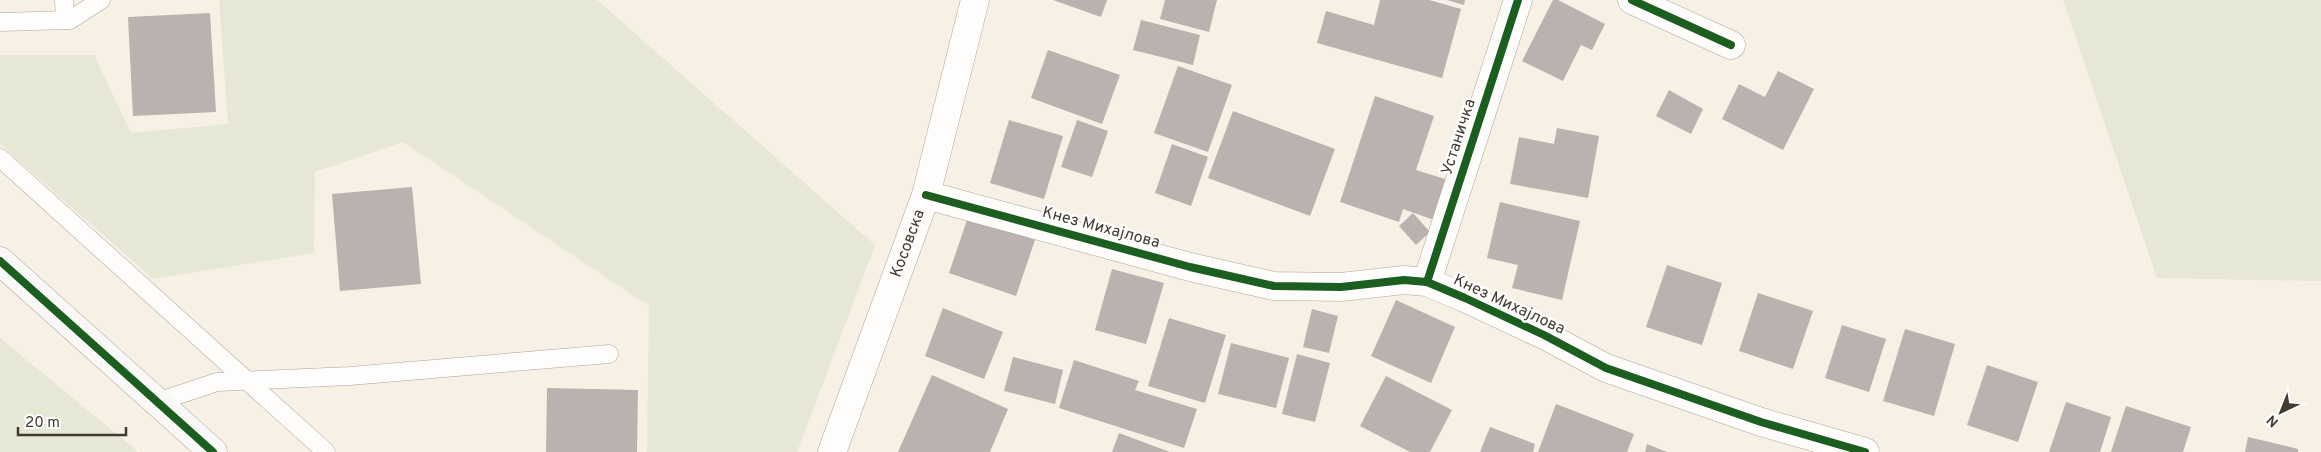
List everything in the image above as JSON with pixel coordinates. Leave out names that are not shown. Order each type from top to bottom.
[{"type":"street","name":"Косовска","points":[[832,452],[926,195],[974,0]]},
{"type":"street","name":"Устаничка","points":[[1427,282],[1518,0]]},
{"type":"street","points":[[1632,0],[1731,45]]},
{"type":"street","name":"Кнез Михајлова","points":[[926,195],[1190,267],[1274,286],[1341,287],[1404,280],[1427,282],[1492,310],[1606,368],[1761,422],[1865,452]]},
{"type":"street","points":[[0,261],[213,452]]},
{"type":"lane","points":[[64,0],[65,20]]},
{"type":"lane","points":[[0,22],[70,20],[101,0]]},
{"type":"lane","points":[[0,158],[326,452]]},
{"type":"lane","points":[[157,402],[217,382],[350,376],[609,354]]},
{"type":"green space","points":[[219,0],[597,0],[875,245],[797,452],[647,452],[649,306],[403,142],[315,172],[314,253],[153,279],[0,144],[0,55],[94,55],[131,133],[228,124]]},
{"type":"green space","points":[[2063,0],[2321,0],[2321,281],[2157,278]]},
{"type":"green space","points":[[0,338],[138,452],[0,452]]},
{"type":"building","points":[[1053,0],[1107,0],[1101,17]]},
{"type":"building","points":[[1165,0],[1217,0],[1209,32],[1160,19]]},
{"type":"building","points":[[1380,0],[1429,0],[1461,9],[1442,78],[1317,43],[1326,11],[1374,25]]},
{"type":"building","points":[[1447,0],[1465,0],[1464,5]]},
{"type":"building","points":[[1553,0],[1558,0],[1605,24],[1592,50],[1581,45],[1563,81],[1522,61]]},
{"type":"building","points":[[210,13],[216,112],[133,116],[128,17]]},
{"type":"building","points":[[1141,20],[1200,35],[1193,65],[1133,50]]},
{"type":"building","points":[[1048,50],[1120,75],[1102,124],[1031,98]]},
{"type":"building","points":[[1178,66],[1232,85],[1208,152],[1154,133]]},
{"type":"building","points":[[1778,71],[1814,89],[1783,150],[1722,119],[1739,84],[1765,97]]},
{"type":"building","points":[[1669,90],[1703,109],[1691,134],[1656,116]]},
{"type":"building","points":[[1375,96],[1434,116],[1416,170],[1448,180],[1434,220],[1403,209],[1399,222],[1340,202]]},
{"type":"building","points":[[1233,111],[1335,149],[1310,216],[1208,178]]},
{"type":"building","points":[[1009,120],[1063,136],[1044,199],[990,183]]},
{"type":"building","points":[[1077,120],[1108,131],[1092,177],[1061,167]]},
{"type":"building","points":[[1557,128],[1599,136],[1588,198],[1510,184],[1519,137],[1554,144]]},
{"type":"building","points":[[1172,144],[1208,157],[1191,206],[1155,193]]},
{"type":"building","points":[[412,187],[421,284],[340,291],[332,194]]},
{"type":"building","points":[[1500,202],[1580,221],[1562,300],[1512,288],[1518,265],[1487,258]]},
{"type":"building","points":[[1413,213],[1430,232],[1416,245],[1399,226]]},
{"type":"building","points":[[968,217],[1035,240],[1016,296],[949,273]]},
{"type":"building","points":[[1667,265],[1722,283],[1702,345],[1646,327]]},
{"type":"building","points":[[1112,269],[1164,283],[1146,344],[1095,330]]},
{"type":"building","points":[[1758,293],[1813,311],[1793,369],[1739,351]]},
{"type":"building","points":[[1396,300],[1455,327],[1431,383],[1371,356]]},
{"type":"building","points":[[943,308],[1003,332],[984,379],[925,356]]},
{"type":"building","points":[[1312,309],[1338,316],[1329,353],[1303,347]]},
{"type":"building","points":[[1169,318],[1226,335],[1205,403],[1148,386]]},
{"type":"building","points":[[1842,325],[1886,339],[1869,392],[1825,378]]},
{"type":"building","points":[[1905,329],[1955,344],[1934,416],[1883,401]]},
{"type":"building","points":[[1231,343],[1289,358],[1276,408],[1218,394]]},
{"type":"building","points":[[1297,354],[1330,363],[1315,422],[1282,414]]},
{"type":"building","points":[[1013,357],[1063,370],[1055,404],[1004,391]]},
{"type":"building","points":[[1074,360],[1139,381],[1135,390],[1197,409],[1184,448],[1059,408]]},
{"type":"building","points":[[1987,365],[2038,382],[2018,442],[1967,425]]},
{"type":"building","points":[[932,375],[1008,409],[990,452],[898,452]]},
{"type":"building","points":[[1386,376],[1452,410],[1430,452],[1410,452],[1360,426]]},
{"type":"building","points":[[547,388],[638,390],[637,452],[546,452]]},
{"type":"building","points":[[2066,402],[2111,417],[2100,452],[2049,452]]},
{"type":"building","points":[[1556,404],[1634,434],[1627,452],[1538,452]]},
{"type":"building","points":[[2126,406],[2191,427],[2183,452],[2111,452]]},
{"type":"building","points":[[1490,427],[1535,444],[1533,452],[1480,452]]},
{"type":"building","points":[[1119,433],[1170,452],[1112,452]]},
{"type":"building","points":[[2248,437],[2298,449],[2298,452],[2245,452]]},
{"type":"building","points":[[1647,444],[1667,452],[1645,452]]},
{"type":"cycle path","points":[[1427,282],[1518,0]]},
{"type":"cycle path","points":[[1632,0],[1731,45]]},
{"type":"cycle path","points":[[926,195],[1190,267],[1274,286],[1341,287],[1404,280],[1427,282],[1544,335],[1606,368],[1761,422],[1865,452]]},
{"type":"cycle path","points":[[0,261],[213,452]]}]
